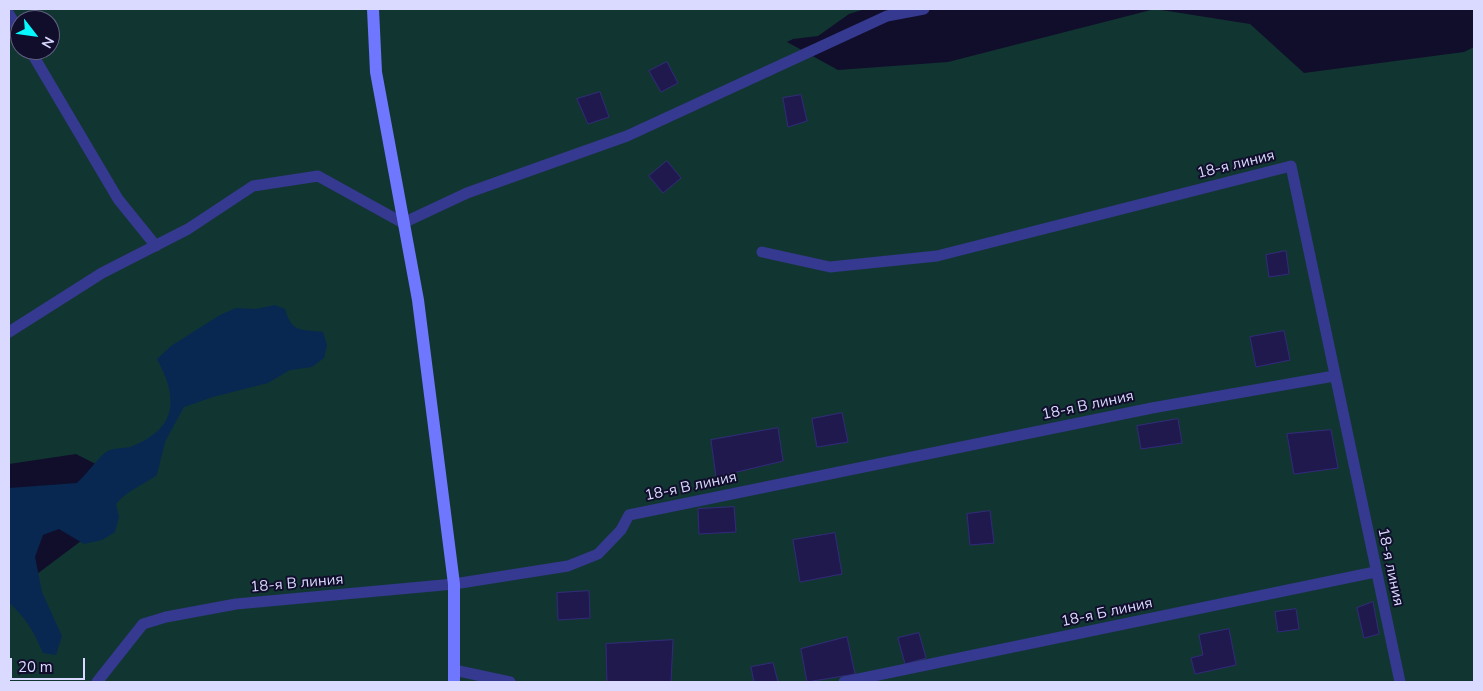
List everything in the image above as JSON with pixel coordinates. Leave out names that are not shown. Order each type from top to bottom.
[{"type":"street","points":[[373,9],[376,72],[418,300],[454,584],[454,676]]},
{"type":"lane","points":[[9,332],[102,273],[188,229],[253,186],[318,176],[404,223],[467,193],[627,136],[887,16],[924,9]]},
{"type":"lane","points":[[36,60],[118,198],[156,246]]},
{"type":"lane","name":"18-я линия","points":[[762,252],[830,268],[937,256],[1291,166],[1375,572],[1400,682]]},
{"type":"lane","name":"18-я В линия","points":[[97,682],[143,624],[166,617],[236,604],[454,584],[568,566],[598,554],[621,530],[629,515],[1152,408],[1334,376]]},
{"type":"lane","name":"18-я Б линия","points":[[844,682],[1375,572]]},
{"type":"lane","points":[[454,676],[510,682]]},
{"type":"green space","points":[[9,9],[865,9],[849,14],[818,36],[793,39],[787,42],[838,70],[948,62],[1155,9],[1250,24],[1304,73],[1464,52],[1474,47],[1474,682],[9,682],[9,595],[85,538],[131,482],[76,454],[9,464]]},
{"type":"water","points":[[275,305],[285,309],[294,326],[303,330],[323,332],[327,345],[324,358],[312,367],[290,370],[268,383],[213,397],[184,407],[165,442],[157,475],[120,499],[116,504],[119,517],[115,532],[102,540],[84,544],[59,529],[43,535],[35,557],[42,592],[62,636],[56,655],[43,653],[29,626],[9,603],[9,488],[77,483],[106,452],[112,449],[133,446],[148,438],[159,430],[170,410],[168,386],[157,359],[171,346],[220,315],[236,308],[256,309]]},
{"type":"building","points":[[667,62],[678,83],[661,92],[649,71]]},
{"type":"building","points":[[600,92],[609,117],[588,124],[577,99]]},
{"type":"building","points":[[801,95],[807,121],[788,127],[783,98]]},
{"type":"building","points":[[667,161],[681,178],[663,193],[649,176]]},
{"type":"building","points":[[1286,251],[1289,274],[1269,277],[1266,255]]},
{"type":"building","points":[[1284,331],[1290,360],[1256,367],[1250,337]]},
{"type":"building","points":[[842,413],[848,442],[817,447],[812,419]]},
{"type":"building","points":[[1178,419],[1182,443],[1141,449],[1137,426]]},
{"type":"building","points":[[778,428],[783,461],[716,477],[711,440]]},
{"type":"building","points":[[1331,430],[1338,468],[1294,474],[1287,434]]},
{"type":"building","points":[[734,507],[736,532],[699,534],[698,509]]},
{"type":"building","points":[[990,511],[994,543],[970,545],[967,514]]},
{"type":"building","points":[[835,533],[842,574],[800,582],[793,540]]},
{"type":"building","points":[[589,591],[590,618],[558,620],[557,593]]},
{"type":"building","points":[[1373,602],[1379,634],[1364,638],[1357,608]]},
{"type":"building","points":[[1296,609],[1299,629],[1278,632],[1275,612]]},
{"type":"building","points":[[1229,629],[1236,665],[1195,674],[1191,658],[1203,655],[1199,635]]},
{"type":"building","points":[[919,633],[926,658],[905,664],[898,638]]},
{"type":"building","points":[[847,637],[855,674],[807,682],[801,649]]},
{"type":"building","points":[[673,640],[671,682],[607,682],[606,644]]},
{"type":"building","points":[[773,663],[778,682],[754,682],[751,667]]}]
